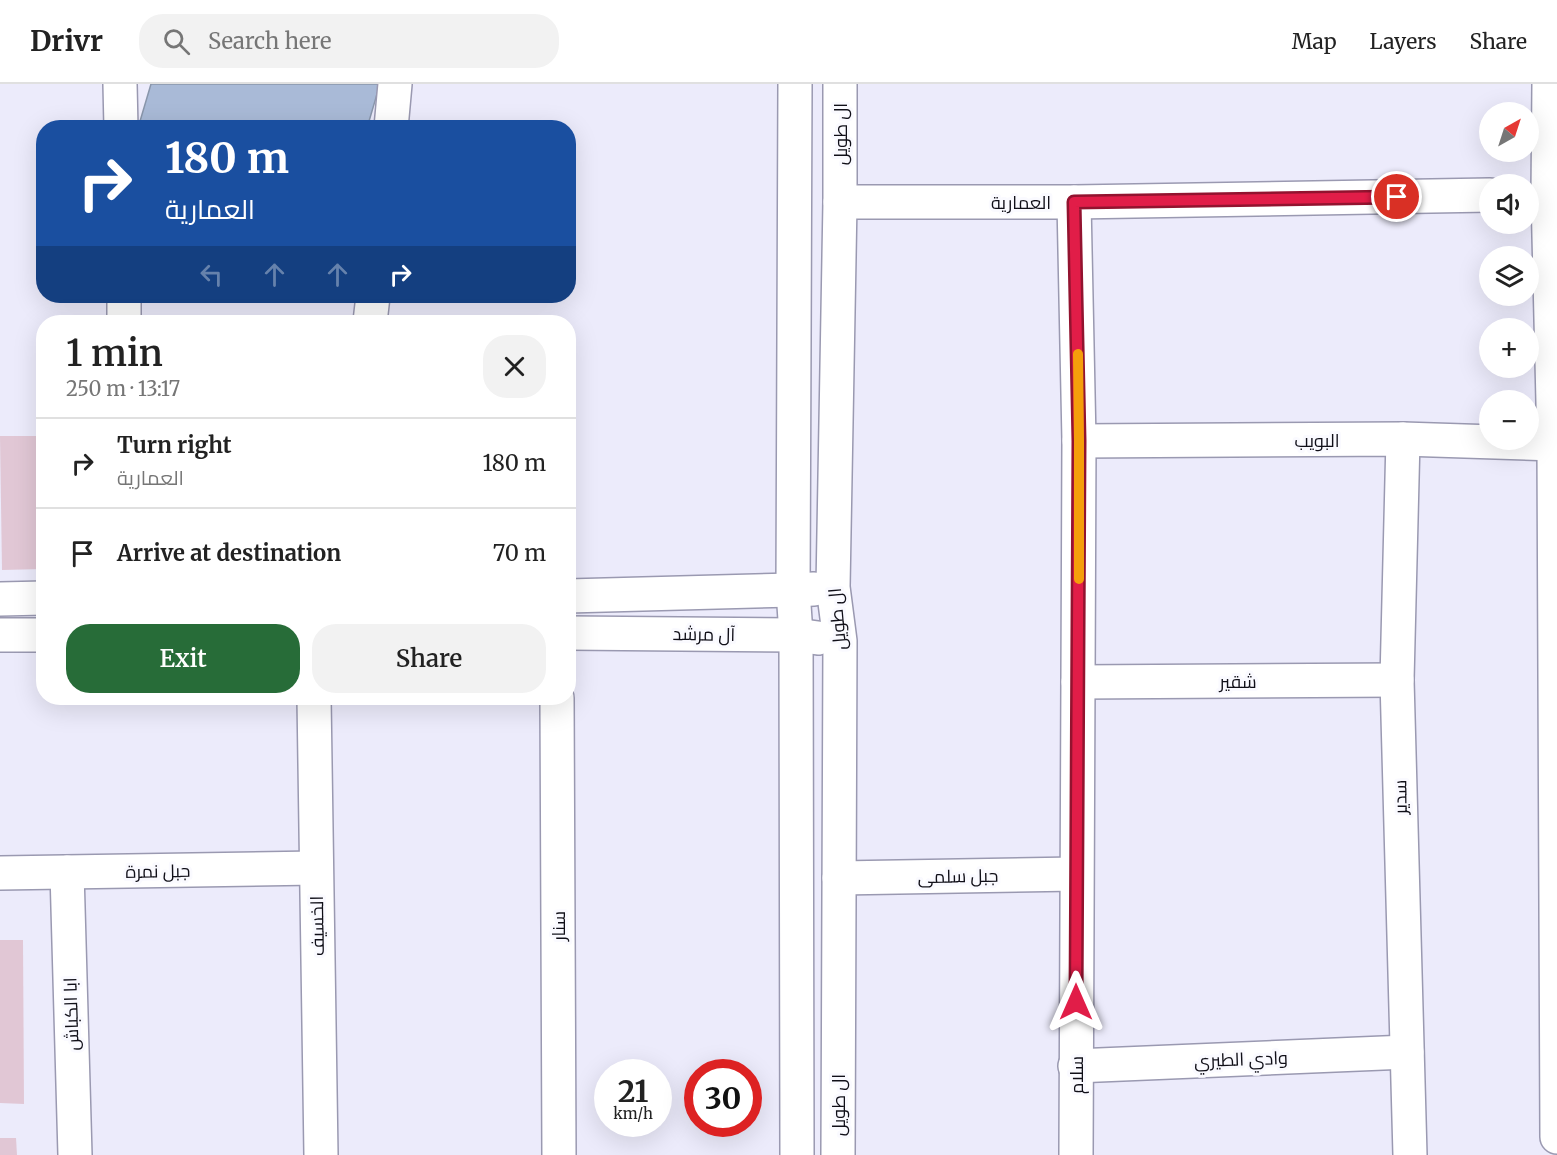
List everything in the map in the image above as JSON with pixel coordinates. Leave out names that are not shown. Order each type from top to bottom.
[{"type":"street","points":[[120,84],[121,120]]},
{"type":"street","points":[[392,120],[395,84]]},
{"type":"street","points":[[795,84],[793,590],[796,635],[796,1155]]},
{"type":"street","name":"ال طويل","points":[[838,1155],[840,641],[833,587],[840,84]]},
{"type":"street","points":[[1539,184],[1549,84]]},
{"type":"street","name":"العمارية","points":[[840,202],[1074,202],[1479,195]]},
{"type":"street","name":"سلام","points":[[1074,202],[1079,441],[1076,1155]]},
{"type":"street","points":[[1539,210],[1554,444],[1557,1137]]},
{"type":"street","name":"البويب","points":[[1079,441],[1403,439],[1554,444]]},
{"type":"street","name":"سدير","points":[[1403,439],[1397,680],[1410,1155]]},
{"type":"street","points":[[576,596],[833,587]]},
{"type":"street","points":[[0,599],[36,598]]},
{"type":"street","name":"آل مرشد","points":[[576,633],[796,635],[840,641]]},
{"type":"street","points":[[0,635],[36,635]]},
{"type":"street","name":"شقير","points":[[1078,682],[1397,680]]},
{"type":"street","name":"الخسيف","points":[[314,705],[321,1155]]},
{"type":"street","name":"سنار","points":[[557,705],[559,1155]]},
{"type":"street","name":"جبل نمرة","points":[[0,873],[316,868]]},
{"type":"street","name":"ابا الكباش","points":[[67,872],[75,1155]]},
{"type":"street","name":"جبل سلمى","points":[[839,878],[1076,874]]},
{"type":"street","name":"وادي الطيري","points":[[1076,1066],[1407,1052]]},
{"type":"shaded area","points":[[0,436],[36,436],[36,569],[2,570]]},
{"type":"shaded area","points":[[0,940],[23,940],[24,1104],[0,1103]]},
{"type":"shaded area","points":[[0,1138],[16,1138],[17,1155],[0,1155]]},
{"type":"building","points":[[151,84],[380,84],[369,120],[140,120]]},
{"type":"slow traffic","points":[[1078,354],[1079,579]]},
{"type":"route","points":[[1076,1002],[1079,441],[1074,202],[1397,197]]}]
